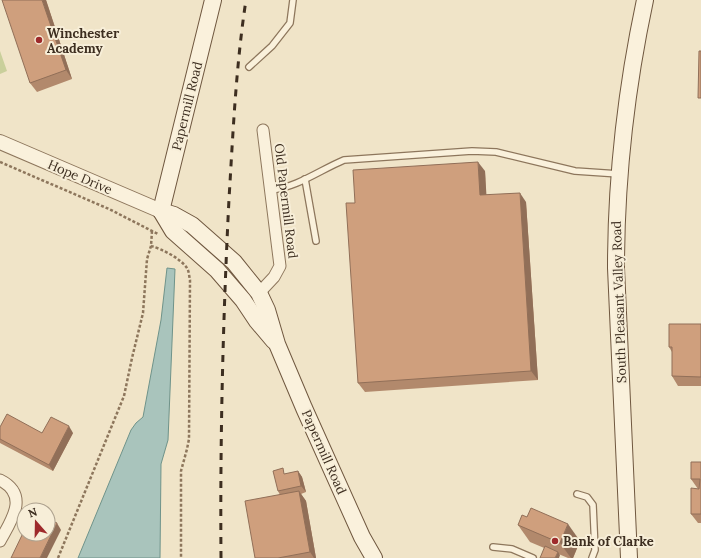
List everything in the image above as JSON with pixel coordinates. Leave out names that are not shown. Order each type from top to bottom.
[{"type":"main road","name":"Papermill Road","points":[[213,0],[161,211],[173,231],[217,270],[243,300],[262,328],[277,344]]},
{"type":"main road","name":"South Pleasant Valley Road","points":[[629,558],[616,268],[616,229],[619,174],[624,126],[632,66],[645,0]]},
{"type":"main road","name":"Papermill Road","points":[[161,211],[174,215],[192,225],[234,262],[259,293],[267,310],[277,344],[362,537],[374,558]]},
{"type":"street","name":"Old Papermill Road","points":[[259,293],[274,277],[280,266],[263,130]]},
{"type":"street","name":"Hope Drive","points":[[0,142],[161,211]]},
{"type":"street","points":[[0,480],[5,482],[12,489],[16,498],[16,507],[0,541]]},
{"type":"lane","points":[[249,67],[272,46],[290,23],[293,0]]},
{"type":"lane","points":[[271,190],[290,186],[344,160],[472,151],[496,152],[575,171],[619,174]]},
{"type":"lane","points":[[305,179],[316,240]]},
{"type":"lane","points":[[577,494],[587,497],[593,505],[595,550],[592,558]]},
{"type":"lane","points":[[492,547],[512,549],[532,558]]},
{"type":"path","points":[[0,162],[103,207],[163,236]]},
{"type":"path","points":[[58,558],[124,396],[143,313],[147,259],[151,246],[152,231]]},
{"type":"path","points":[[151,246],[162,249],[182,263],[188,270],[190,280],[189,439],[182,471],[181,558]]},
{"type":"green space","points":[[0,51],[7,71],[0,74]]},
{"type":"water","points":[[167,268],[175,269],[168,440],[161,464],[160,558],[78,558],[131,430],[143,417],[161,320]]},
{"type":"building","name":"Winchester Academy","points":[[2,0],[42,0],[66,70],[30,83]]},
{"type":"building","points":[[699,51],[701,51],[701,98],[698,98]]},
{"type":"building","points":[[478,162],[480,195],[520,193],[531,371],[358,383],[346,203],[355,203],[353,170]]},
{"type":"building","points":[[669,324],[701,324],[701,377],[672,376],[672,347],[669,347]]},
{"type":"building","points":[[7,414],[42,433],[51,417],[69,426],[49,465],[0,439],[0,427]]},
{"type":"building","points":[[691,462],[701,462],[701,514],[691,514],[691,488],[699,489],[700,479],[691,479]]},
{"type":"building","points":[[283,468],[284,474],[298,471],[301,486],[278,491],[273,471]]},
{"type":"building","points":[[299,491],[310,552],[278,558],[255,558],[245,501]]},
{"type":"building","points":[[531,508],[568,524],[560,543],[518,525],[522,515],[527,517]]},
{"type":"building","points":[[19,542],[48,542],[40,558],[11,558]]},
{"type":"building","points":[[545,546],[558,552],[555,558],[540,558]]},
{"type":"railway","points":[[221,558],[224,333],[229,199],[235,99],[246,0]]},
{"type":"place","name":"Winchester Academy","points":[[39,40]]},
{"type":"place","name":"Bank of Clarke","points":[[555,541]]}]
